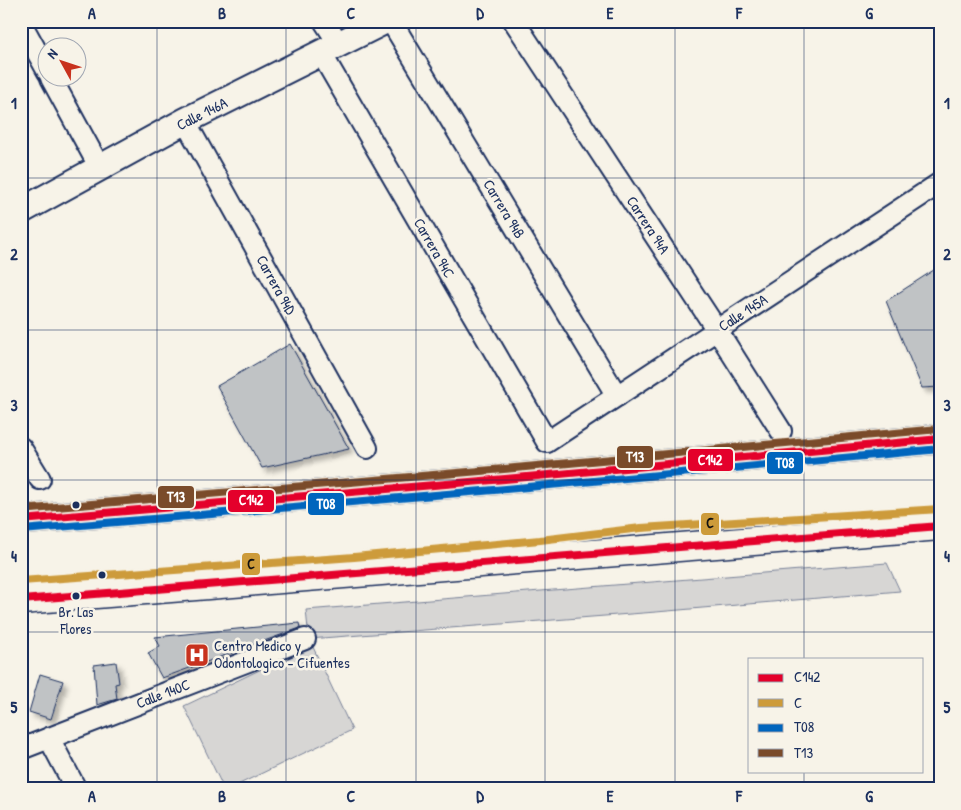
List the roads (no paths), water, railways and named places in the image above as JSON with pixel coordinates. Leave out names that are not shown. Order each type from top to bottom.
[{"type":"main road","points":[[21,520],[485,481],[940,439]]},
{"type":"main road","points":[[21,600],[940,526]]},
{"type":"street","name":"Carrera 94C","points":[[324,21],[330,49],[546,442]]},
{"type":"street","name":"Calle 146A","points":[[21,211],[185,121],[384,21]]},
{"type":"street","name":"Carrera 94B","points":[[391,21],[617,396]]},
{"type":"street","name":"Carrera 94A","points":[[514,21],[717,330],[780,431]]},
{"type":"street","points":[[21,23],[38,54]]},
{"type":"street","points":[[56,88],[100,168]]},
{"type":"street","name":"Carrera 94D","points":[[185,121],[367,448]]},
{"type":"street","name":"Calle 145A","points":[[546,442],[940,183]]},
{"type":"street","points":[[21,448],[40,479]]},
{"type":"street","name":"Calle 140C","points":[[21,749],[305,639]]},
{"type":"street","points":[[49,738],[76,789]]},
{"type":"place","name":"Br. Las Flores","points":[[76,596]]},
{"type":"place","name":"Centro Medico y Odontologico - Cifuentes","points":[[197,655]]}]
